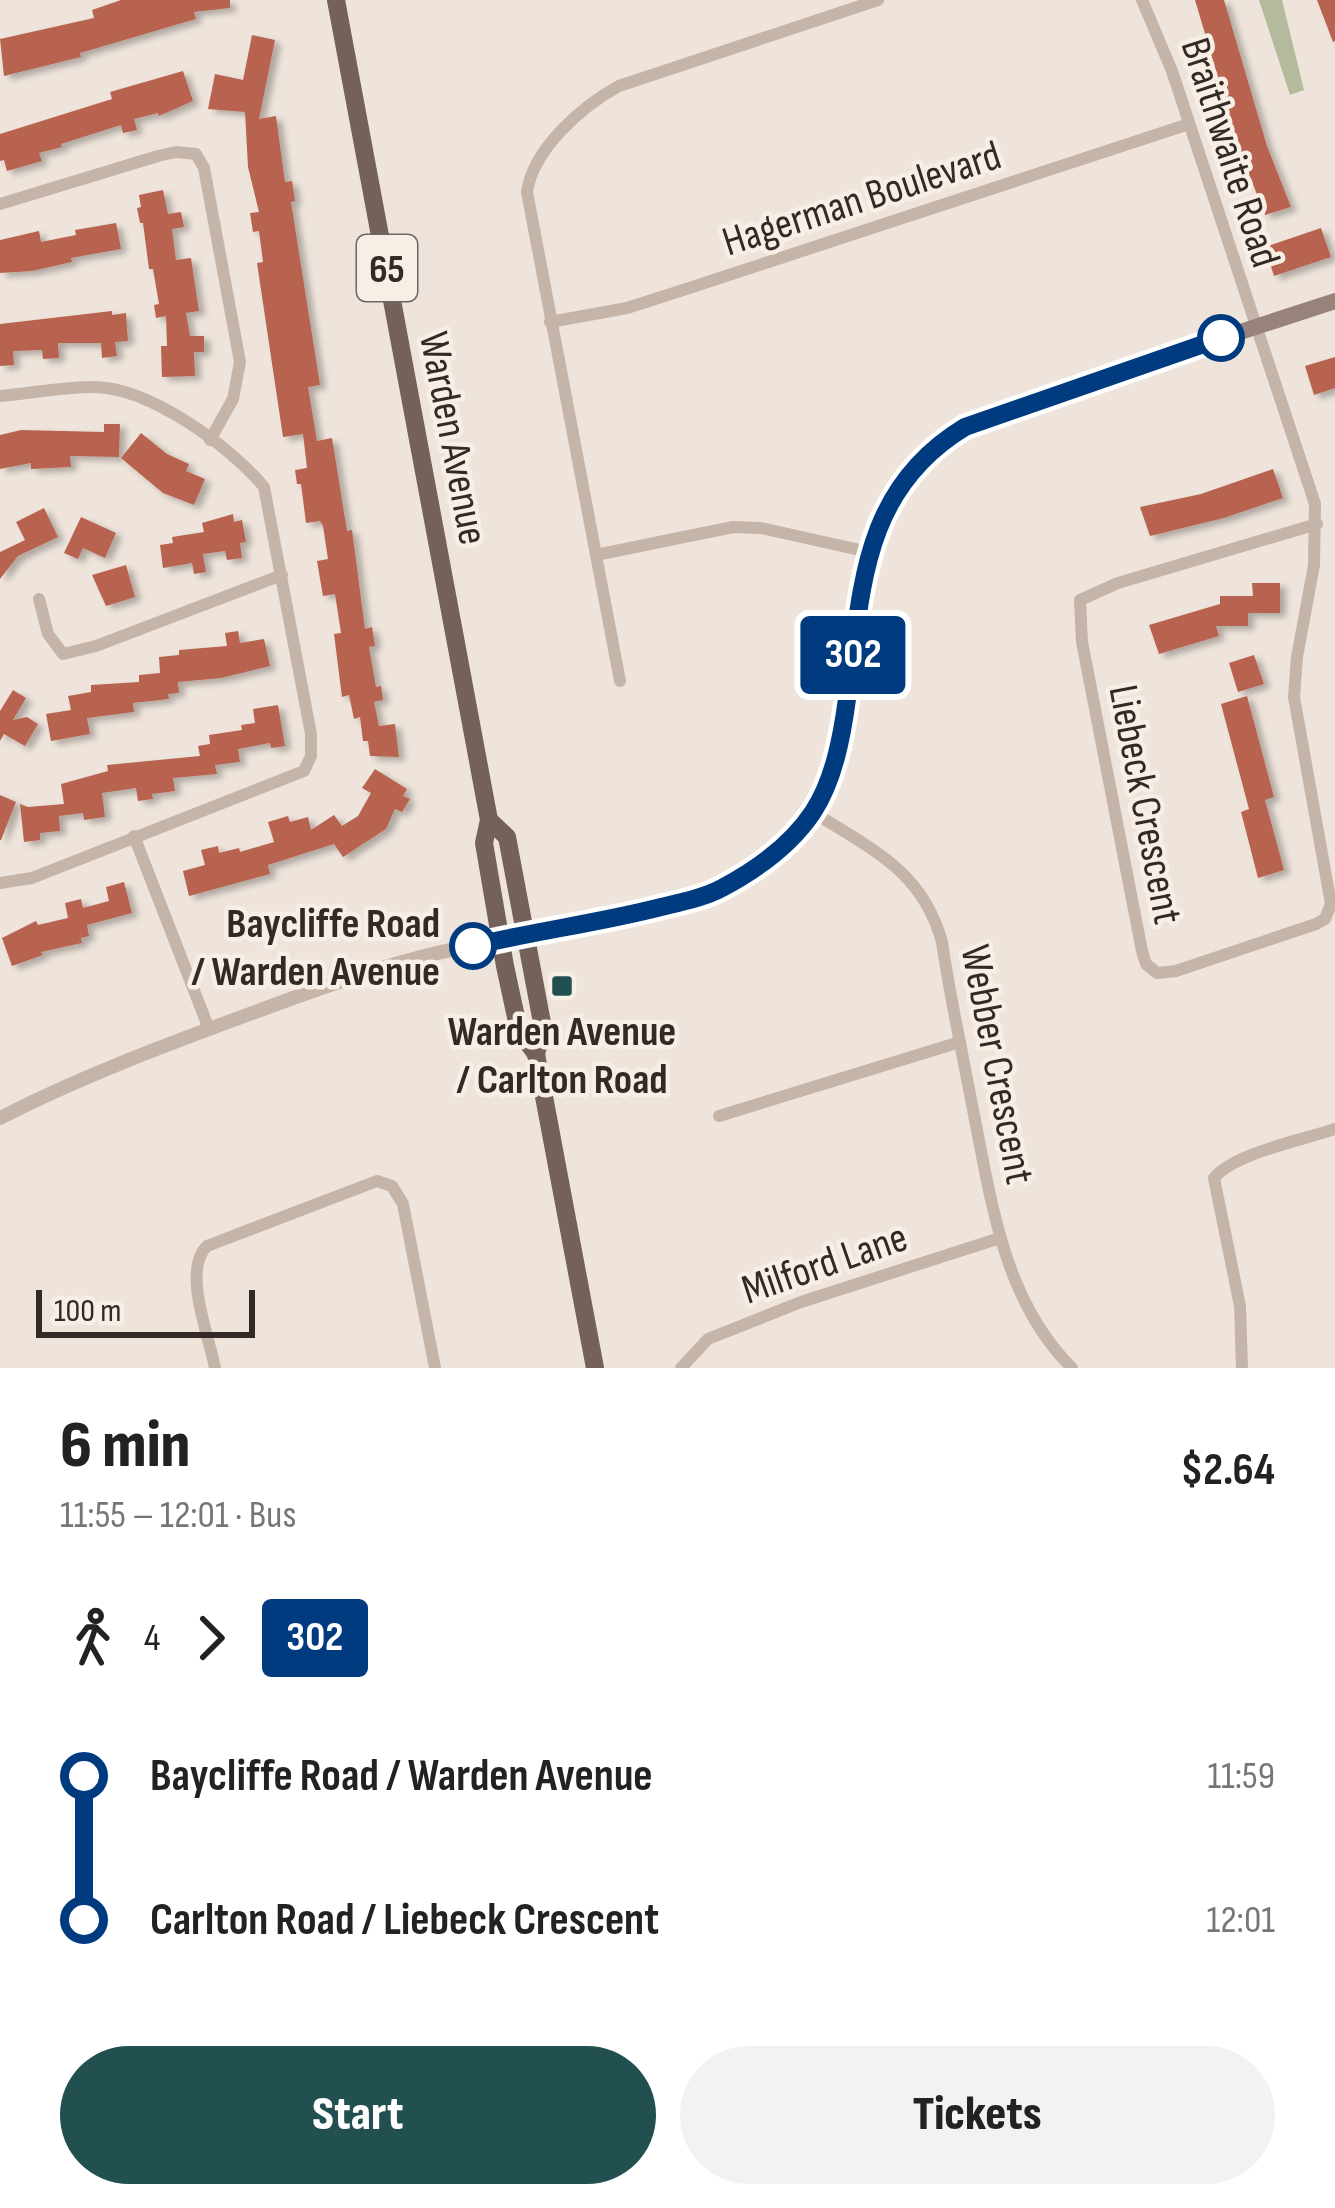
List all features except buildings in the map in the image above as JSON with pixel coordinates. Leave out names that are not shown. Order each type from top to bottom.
[{"type":"main road","name":"Warden Avenue","points":[[336,0],[490,820],[484,843],[502,941],[519,1030],[536,1054],[595,1368]]},
{"type":"main road","points":[[502,941],[629,916],[719,890],[775,853],[813,812],[843,728],[868,552],[896,489],[941,442],[965,427],[1335,301]]},
{"type":"main road","name":"Warden Avenue","points":[[490,820],[508,837],[543,1028],[536,1054]]},
{"type":"street","points":[[620,681],[526,192],[529,176],[550,142],[592,103],[619,86],[878,0]]},
{"type":"street","name":"Braithwaite Road","points":[[1142,0],[1160,38],[1255,327]]},
{"type":"street","name":"Hagerman Boulevard","points":[[550,322],[628,308],[680,292],[1189,124]]},
{"type":"street","points":[[0,204],[158,156],[196,154],[204,168],[240,362],[232,399],[210,440]]},
{"type":"street","name":"Liebeck Crescent","points":[[1255,327],[1316,504],[1317,524],[1294,697],[1331,904],[1324,920],[1176,971],[1156,973],[1146,964],[1142,951],[1082,642],[1081,600],[1118,584],[1317,524]]},
{"type":"street","points":[[0,397],[94,387],[116,390],[149,401],[236,456],[264,487],[311,734],[309,763],[295,776],[32,878],[0,883]]},
{"type":"street","points":[[596,555],[733,527],[761,528],[868,552]]},
{"type":"street","points":[[40,599],[48,634],[63,655],[282,575]]},
{"type":"street","name":"Webber Crescent","points":[[813,812],[917,885],[942,942],[1000,1238],[1026,1302],[1048,1340],[1072,1368]]},
{"type":"street","points":[[134,836],[209,1029]]},
{"type":"street","points":[[0,1118],[100,1070],[209,1029],[393,965],[502,941]]},
{"type":"street","points":[[719,1116],[960,1042]]},
{"type":"street","points":[[1242,1368],[1240,1306],[1214,1178],[1227,1166],[1335,1129]]},
{"type":"street","points":[[215,1368],[195,1272],[200,1252],[377,1181],[392,1186],[403,1204],[434,1368]]},
{"type":"street","name":"Milford Lane","points":[[681,1368],[708,1340],[801,1302],[1000,1238]]},
{"type":"green space","points":[[1259,0],[1282,0],[1304,90],[1290,95]]},
{"type":"bus line","name":"302","points":[[473,946],[699,898],[775,853],[813,812],[833,764],[843,728],[868,552],[896,489],[908,474],[941,442],[965,427],[1221,338]]},
{"type":"place","name":"Baycliffe Road / Warden Avenue","points":[[473,946]]},
{"type":"place","name":"Warden Avenue / Carlton Road","points":[[562,986]]}]
